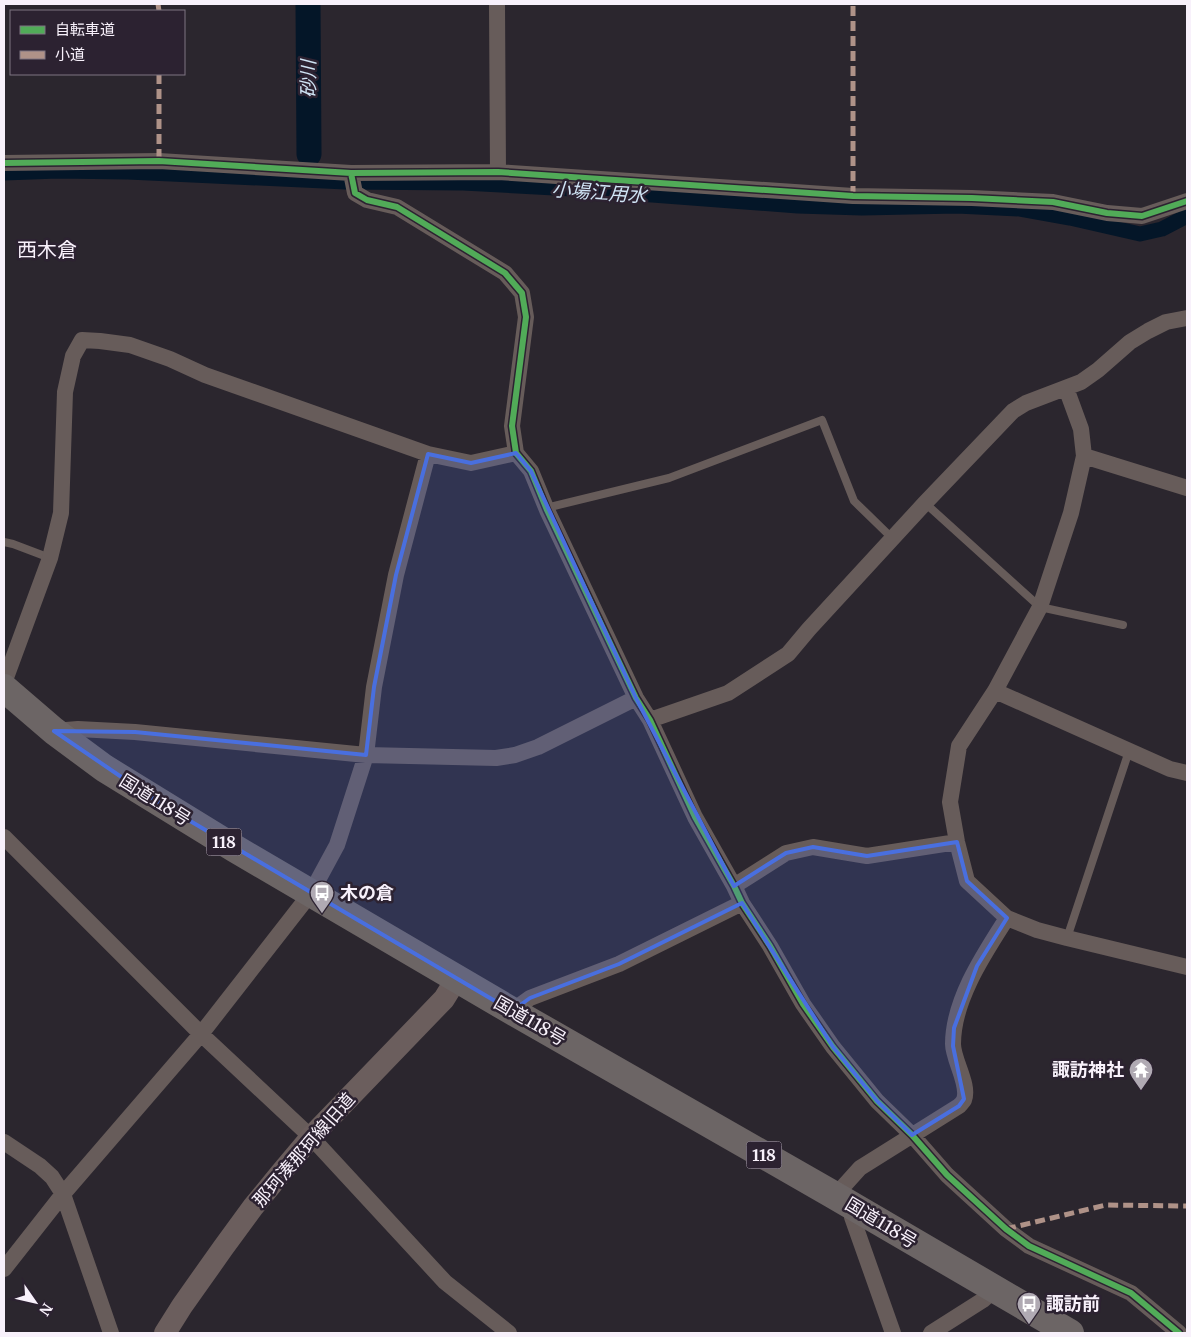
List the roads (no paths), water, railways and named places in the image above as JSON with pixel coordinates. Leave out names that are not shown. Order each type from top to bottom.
[{"type":"highway","name":"国道118号","points":[[4,688],[54,731],[104,768],[234,848],[1070,1333]]},
{"type":"street","points":[[497,4],[498,172]]},
{"type":"street","points":[[4,163],[159,161],[352,181],[498,172],[853,196],[972,198],[1053,202],[1107,213],[1142,216],[1187,202]]},
{"type":"street","points":[[352,181],[355,193],[368,200],[396,207],[505,274],[522,292],[526,317],[512,426],[516,453],[531,471],[546,508],[636,698],[650,720],[695,817],[742,903],[770,946],[803,1004],[833,1047],[877,1101],[912,1135],[947,1175],[1006,1229],[1030,1246],[1131,1293],[1179,1333]]},
{"type":"street","points":[[650,720],[728,693],[788,654],[892,538],[1013,411],[1026,403],[1081,382],[1130,342],[1148,331],[1166,322],[1187,318]]},
{"type":"street","points":[[4,683],[50,558],[61,513],[65,392],[73,356],[82,340],[130,345],[170,359],[205,375],[428,454],[471,463],[516,453]]},
{"type":"street","points":[[1066,388],[1081,429],[1084,456],[1071,513],[1040,606],[995,691],[959,746],[950,802],[957,842],[967,881],[1007,918],[1037,930],[1187,967]]},
{"type":"street","points":[[4,1269],[63,1194],[201,1034],[311,893],[337,845],[366,755],[374,687],[396,575],[428,454]]},
{"type":"street","points":[[1084,456],[1187,488]]},
{"type":"street","points":[[995,691],[1170,769],[1187,773]]},
{"type":"street","points":[[54,731],[78,729],[136,732],[366,755],[496,758],[515,755],[538,747],[636,698]]},
{"type":"street","points":[[4,837],[201,1034],[311,1137],[445,1282],[509,1333]]},
{"type":"street","points":[[734,886],[786,853],[813,847],[867,856],[957,842]]},
{"type":"street","points":[[512,1011],[530,998],[619,964],[742,903]]},
{"type":"street","points":[[893,1333],[842,1188],[860,1168],[959,1106],[964,1099],[965,1090],[953,1046],[954,1028],[960,1007],[977,966],[1007,918]]},
{"type":"street","name":"那珂湊那珂線旧道","points":[[165,1333],[243,1220],[311,1137],[444,999],[457,978]]},
{"type":"street","points":[[4,1142],[40,1166],[52,1177],[63,1194],[111,1333]]},
{"type":"street","points":[[931,1333],[983,1300],[994,1290]]},
{"type":"lane","points":[[546,508],[669,478],[822,420],[854,501],[892,538]]},
{"type":"lane","points":[[925,503],[1040,606],[1123,625]]},
{"type":"lane","points":[[4,542],[50,558]]},
{"type":"lane","points":[[1067,938],[1129,751]]},
{"type":"waterway","name":"砂川","points":[[308,4],[309,154]]},
{"type":"waterway","name":"小場江用水","points":[[4,173],[58,171],[128,172],[346,182],[463,183],[573,189],[798,206],[862,208],[957,206],[1020,209],[1140,234],[1162,229],[1187,216]]},
{"type":"place","name":"木の倉","points":[[322,914]]},
{"type":"place","name":"諏訪神社","points":[[1141,1091]]},
{"type":"place","name":"諏訪前","points":[[1029,1325]]},
{"type":"district","name":"西木倉","points":[[47,250]]}]
